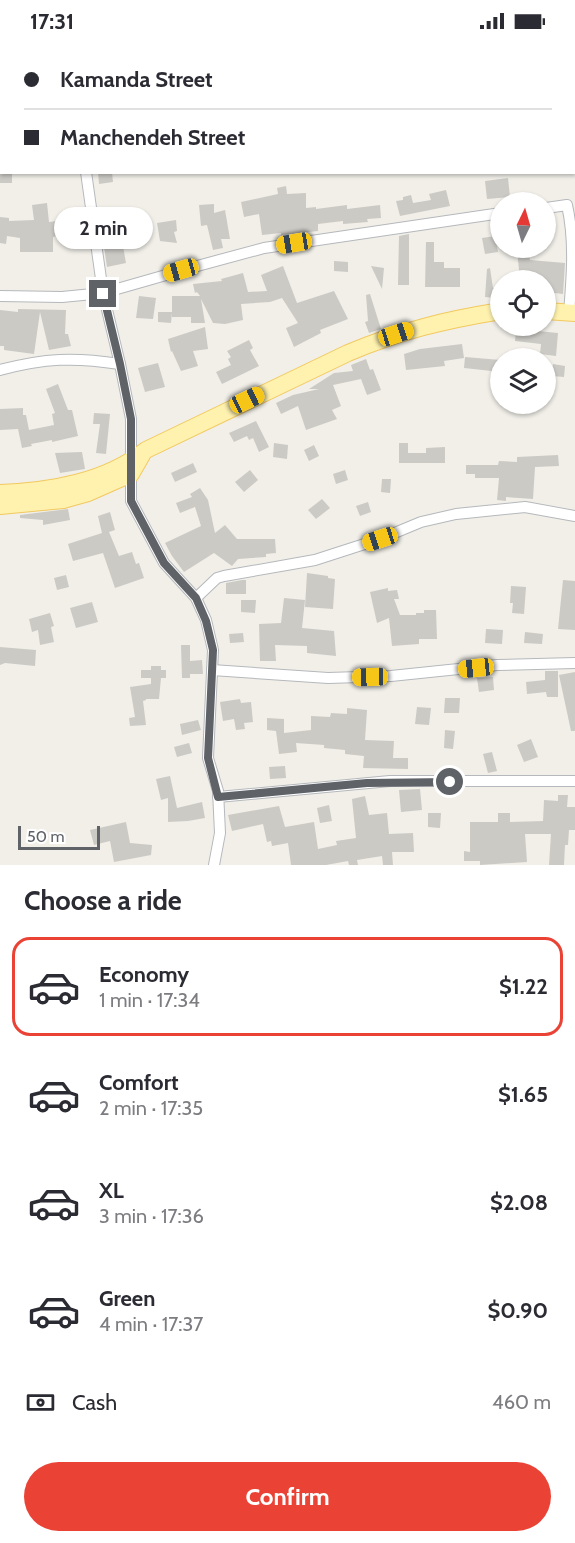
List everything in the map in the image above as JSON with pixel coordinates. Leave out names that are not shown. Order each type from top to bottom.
[{"type":"main road","points":[[556,312],[572,313]]},
{"type":"main road","points":[[0,506],[63,500],[78,496],[131,468],[146,450],[286,381],[380,339],[443,321],[490,313]]},
{"type":"main road","points":[[0,493],[65,486],[131,468]]},
{"type":"street","points":[[86,174],[103,294],[131,419],[131,501],[164,563],[196,598],[206,621],[213,650],[208,758],[218,797],[220,833],[214,865]]},
{"type":"street","points":[[556,207],[567,205],[572,226],[572,313]]},
{"type":"street","points":[[0,297],[62,297],[103,294],[264,248],[490,215]]},
{"type":"street","points":[[0,370],[32,362],[66,359],[87,359],[120,364]]},
{"type":"street","points":[[196,598],[218,578],[224,576],[315,560],[380,539],[421,522],[456,514],[525,507],[575,516]]},
{"type":"street","points":[[212,670],[339,678],[392,676],[497,665],[575,663]]},
{"type":"street","points":[[218,797],[390,781],[575,782]]},
{"type":"building","points":[[0,174],[12,174],[12,183],[0,183]]},
{"type":"building","points":[[98,174],[112,174],[113,182],[99,184]]},
{"type":"building","points":[[508,178],[509,192],[490,192],[490,199],[487,199],[485,181]]},
{"type":"building","points":[[286,186],[287,194],[306,193],[306,208],[347,205],[347,209],[380,205],[381,218],[367,219],[368,222],[343,224],[343,221],[318,224],[318,231],[262,235],[259,214],[244,217],[241,202],[278,194],[277,188]]},
{"type":"building","points":[[446,190],[450,206],[400,216],[396,201],[403,200],[403,197],[411,195],[413,203],[431,200],[429,194]]},
{"type":"building","points":[[47,203],[49,222],[57,221],[57,236],[53,237],[53,252],[20,252],[20,238],[7,236],[6,244],[0,243],[0,217],[9,218],[9,221],[34,220],[32,205]]},
{"type":"building","points":[[214,204],[214,213],[225,210],[230,239],[221,239],[223,248],[213,250],[207,225],[201,226],[199,205]]},
{"type":"building","points":[[176,220],[177,231],[174,232],[177,243],[160,241],[157,223]]},
{"type":"building","points":[[101,227],[108,227],[109,249],[123,246],[126,263],[107,267]]},
{"type":"building","points":[[409,234],[409,285],[398,285],[399,236]]},
{"type":"building","points":[[490,237],[490,253],[485,254],[482,238]]},
{"type":"building","points":[[426,242],[434,242],[434,262],[444,262],[444,268],[460,268],[460,287],[425,287]]},
{"type":"building","points":[[518,258],[565,263],[563,294],[556,293],[556,270],[519,270]]},
{"type":"building","points":[[334,261],[348,262],[348,272],[334,271]]},
{"type":"building","points":[[283,266],[297,303],[334,291],[348,319],[320,330],[321,333],[294,347],[286,328],[298,323],[282,298],[270,302],[241,304],[243,320],[225,324],[213,323],[201,299],[205,323],[191,323],[191,317],[172,317],[172,296],[200,296],[197,292],[195,293],[193,284],[222,281],[221,279],[243,273],[248,292],[267,291],[261,275]]},
{"type":"building","points":[[371,266],[384,268],[382,289]]},
{"type":"building","points":[[490,268],[490,270],[490,297],[485,297],[487,269]]},
{"type":"building","points":[[370,294],[381,329],[369,333],[365,322],[368,321],[366,295]]},
{"type":"building","points":[[139,296],[156,298],[153,319],[136,318]]},
{"type":"building","points":[[18,309],[66,310],[65,334],[68,334],[71,346],[49,350],[40,312],[34,354],[4,350],[4,346],[0,346],[0,310],[18,312]]},
{"type":"building","points":[[158,312],[172,312],[171,323],[158,322]]},
{"type":"building","points":[[205,327],[208,349],[193,351],[198,366],[181,371],[171,352],[168,339]]},
{"type":"building","points":[[558,333],[556,356],[556,348],[541,348],[541,344],[515,341],[515,336],[556,336]]},
{"type":"building","points":[[249,340],[253,348],[250,350],[259,366],[222,384],[216,372],[231,365],[228,359],[231,357],[227,351]]},
{"type":"building","points":[[462,344],[464,358],[444,361],[445,366],[406,370],[404,354],[420,349]]},
{"type":"building","points":[[465,357],[490,359],[490,371],[464,368]]},
{"type":"building","points":[[366,359],[370,370],[373,369],[381,390],[367,395],[361,379],[333,385],[341,406],[332,410],[337,419],[306,430],[298,406],[281,414],[276,403],[293,395],[319,389],[309,389],[334,373],[353,371],[351,365]]},
{"type":"building","points":[[158,363],[165,387],[145,392],[138,368]]},
{"type":"building","points":[[556,364],[565,366],[564,377],[556,376]]},
{"type":"building","points":[[58,384],[68,410],[72,410],[78,436],[31,444],[32,446],[22,448],[18,429],[0,430],[0,409],[23,408],[23,415],[26,415],[29,430],[54,425],[52,414],[55,413],[46,389]]},
{"type":"building","points":[[94,413],[110,414],[106,454],[96,453],[100,424],[93,424]]},
{"type":"building","points":[[256,421],[269,447],[259,452],[253,438],[249,440],[247,436],[234,442],[229,433]]},
{"type":"building","points":[[274,443],[288,445],[287,459],[273,457]]},
{"type":"building","points":[[399,443],[408,443],[408,453],[426,453],[426,448],[445,447],[445,463],[399,463]]},
{"type":"building","points":[[314,445],[319,456],[309,461],[304,450]]},
{"type":"building","points":[[82,452],[85,469],[60,473],[55,453]]},
{"type":"building","points":[[558,455],[559,466],[535,467],[533,499],[506,497],[506,501],[497,500],[499,478],[475,478],[475,474],[466,474],[466,465],[498,465],[499,461],[517,462],[517,457]]},
{"type":"building","points":[[193,463],[197,472],[175,482],[171,473]]},
{"type":"building","points":[[250,470],[258,480],[244,492],[235,482]]},
{"type":"building","points":[[345,470],[348,480],[336,484],[333,474]]},
{"type":"building","points":[[382,479],[391,479],[390,493],[381,492]]},
{"type":"building","points":[[200,488],[208,500],[215,533],[225,525],[237,539],[275,539],[276,553],[266,554],[266,557],[238,559],[232,566],[214,553],[184,572],[165,543],[201,526],[195,507],[180,513],[176,503],[192,497],[190,494]]},
{"type":"building","points":[[322,499],[330,508],[316,519],[308,510]]},
{"type":"building","points":[[368,502],[371,512],[360,516],[356,506]]},
{"type":"building","points":[[68,509],[70,520],[43,525],[43,520],[20,518],[20,515]]},
{"type":"building","points":[[110,512],[115,530],[109,532],[119,556],[132,552],[144,578],[115,588],[103,553],[73,561],[68,544],[102,533],[98,516]]},
{"type":"building","points":[[307,573],[335,579],[333,609],[305,607]]},
{"type":"building","points":[[66,575],[69,587],[57,590],[54,578]]},
{"type":"building","points":[[246,580],[246,594],[226,594],[226,583]]},
{"type":"building","points":[[563,580],[575,581],[575,630],[558,629]]},
{"type":"building","points":[[511,586],[526,587],[524,614],[512,613]]},
{"type":"building","points":[[388,588],[388,591],[397,590],[399,599],[394,599],[400,615],[416,615],[416,613],[424,613],[424,610],[436,610],[437,639],[419,639],[419,644],[392,646],[389,618],[377,623],[370,592]]},
{"type":"building","points":[[284,598],[305,600],[302,628],[334,631],[336,656],[307,653],[307,646],[275,645],[276,661],[260,661],[259,624],[281,623]]},
{"type":"building","points":[[241,600],[256,600],[255,613],[241,612]]},
{"type":"building","points":[[92,602],[98,622],[76,628],[70,608]]},
{"type":"building","points":[[50,613],[54,626],[51,627],[54,642],[40,645],[38,630],[32,632],[29,619]]},
{"type":"building","points":[[486,629],[503,630],[502,644],[485,643]]},
{"type":"building","points":[[525,632],[543,634],[542,644],[524,643]]},
{"type":"building","points":[[243,633],[244,642],[230,643],[229,634]]},
{"type":"building","points":[[181,645],[190,645],[190,661],[202,660],[203,674],[190,674],[190,678],[182,678]]},
{"type":"building","points":[[0,647],[36,650],[35,666],[5,663],[0,665]]},
{"type":"building","points":[[151,666],[161,666],[161,670],[166,670],[166,678],[161,678],[159,699],[143,701],[146,725],[130,726],[129,718],[135,717],[130,687],[151,684],[151,678],[141,678],[141,670],[151,670]]},
{"type":"building","points":[[545,671],[558,671],[558,697],[547,697],[546,692],[527,694],[526,682],[545,680]]},
{"type":"building","points":[[575,672],[575,731],[571,731],[559,675]]},
{"type":"building","points":[[493,677],[494,690],[479,692],[477,678]]},
{"type":"building","points":[[445,698],[460,698],[459,713],[444,713]]},
{"type":"building","points":[[240,699],[241,703],[251,702],[253,722],[244,723],[245,729],[236,730],[234,719],[223,721],[220,702]]},
{"type":"building","points":[[417,707],[431,708],[429,725],[415,724]]},
{"type":"building","points":[[347,708],[367,710],[365,740],[394,741],[393,758],[408,758],[408,769],[363,768],[364,756],[345,754],[345,750],[324,748],[324,745],[296,743],[297,752],[279,754],[276,731],[267,730],[267,718],[284,719],[284,733],[311,730],[311,716],[330,717],[331,713],[347,714]]},
{"type":"building","points":[[198,720],[201,730],[182,735],[180,724]]},
{"type":"building","points":[[445,730],[455,731],[453,749],[444,748]]},
{"type":"building","points":[[531,739],[538,757],[524,762],[517,745]]},
{"type":"building","points":[[189,743],[192,753],[177,757],[174,747]]},
{"type":"building","points":[[492,752],[497,771],[488,773],[483,754]]},
{"type":"building","points":[[285,766],[286,778],[270,779],[269,767]]},
{"type":"building","points":[[170,776],[177,808],[202,802],[205,818],[168,822],[168,798],[161,800],[156,779]]},
{"type":"building","points":[[420,789],[422,810],[401,812],[399,790]]},
{"type":"building","points":[[558,795],[568,795],[567,807],[575,807],[575,830],[569,830],[568,845],[565,845],[564,865],[549,865],[551,834],[525,834],[527,862],[480,865],[480,861],[464,861],[464,851],[470,852],[470,822],[498,822],[498,813],[510,813],[510,822],[543,821],[544,800],[558,801]]},
{"type":"building","points":[[365,796],[369,815],[387,813],[389,834],[413,833],[414,852],[392,852],[393,865],[383,865],[382,856],[357,860],[358,865],[349,865],[348,861],[326,865],[291,865],[288,843],[272,846],[271,841],[267,842],[263,824],[232,831],[228,815],[279,806],[285,827],[314,822],[318,849],[337,845],[336,841],[356,838],[352,799]]},
{"type":"building","points":[[329,805],[332,821],[320,823],[317,808]]},
{"type":"building","points":[[428,813],[441,813],[440,828],[428,827]]},
{"type":"building","points":[[126,822],[130,843],[152,845],[151,855],[114,862],[110,841],[94,845],[90,830]]},
{"type":"route","points":[[103,294],[131,419],[131,501],[164,563],[196,598],[206,621],[213,650],[208,758],[218,797],[390,781],[450,782]]}]
